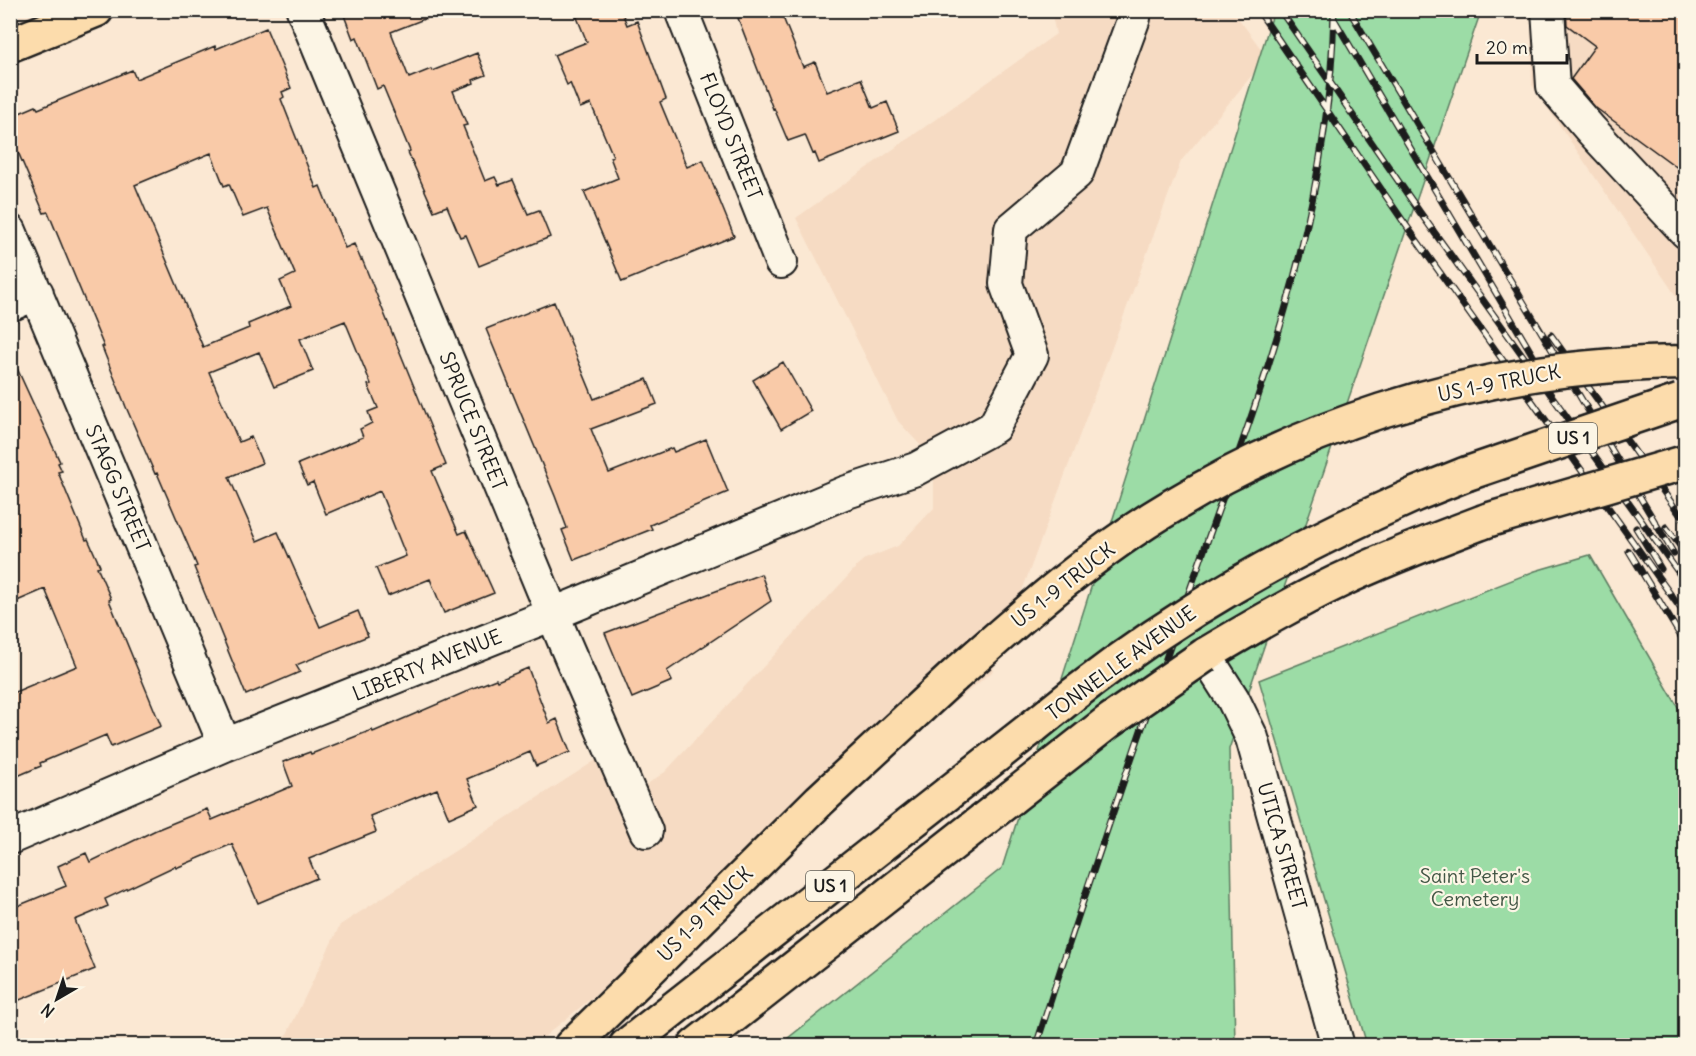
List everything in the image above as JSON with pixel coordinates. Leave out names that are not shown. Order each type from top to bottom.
[{"type":"main road","points":[[10,45],[96,10]]},
{"type":"main road","name":"US 1-9 TRUCK","points":[[571,1046],[820,800],[954,676],[1036,604],[1131,533],[1171,507],[1210,484],[1294,444],[1372,414],[1461,388],[1572,369],[1686,363]]},
{"type":"main road","name":"TONNELLE AVENUE","points":[[626,1046],[1072,695],[1204,603],[1273,563],[1416,494],[1466,474],[1683,400]]},
{"type":"main road","name":"TONNELLE AVENUE","points":[[695,1046],[1100,728],[1205,655],[1340,580],[1440,538],[1488,520],[1686,462]]},
{"type":"main road","points":[[1488,520],[1607,494],[1686,483]]},
{"type":"street","name":"SPRUCE STREET","points":[[303,10],[553,614],[646,831]]},
{"type":"street","name":"FLOYD STREET","points":[[681,10],[781,262]]},
{"type":"street","points":[[1548,10],[1553,86],[1686,232]]},
{"type":"street","name":"LIBERTY AVENUE","points":[[10,838],[225,745],[553,614],[844,493],[916,469],[994,427],[1032,355],[1006,284],[1011,229],[1077,173],[1134,18]]},
{"type":"street","name":"STAGG STREET","points":[[10,231],[24,299],[225,745]]},
{"type":"street","name":"UTICA STREET","points":[[1205,655],[1233,699],[1252,738],[1338,1046]]},
{"type":"shaded area","points":[[1051,11],[1233,11],[1267,57],[1181,161],[992,672],[534,1045],[264,1046],[286,1036],[340,925],[604,755],[625,799],[665,772],[863,560],[898,546],[934,508],[934,460],[898,421],[796,218],[1056,34]]},
{"type":"shaded area","points":[[1531,11],[1685,11],[1685,309],[1532,85]]},
{"type":"green space","points":[[1274,11],[1481,11],[1229,749],[1235,1045],[778,1046],[1002,868]]},
{"type":"green space","name":"Saint Peter's Cemetery","points":[[1590,555],[1685,719],[1685,1045],[1367,1045],[1259,680],[1535,571]]},
{"type":"building","points":[[342,10],[442,10],[442,12],[391,32],[409,78],[477,53],[486,75],[473,80],[474,83],[453,91],[467,125],[463,126],[485,181],[495,177],[499,185],[513,180],[528,214],[539,210],[550,237],[479,266],[466,235],[460,237],[447,206],[434,211],[383,86],[377,89],[357,37],[353,39]]},
{"type":"building","points":[[574,10],[621,10],[627,25],[637,21],[666,99],[660,102],[687,167],[703,160],[734,236],[622,282],[584,192],[618,178],[610,157],[613,156],[591,104],[580,108],[570,83],[567,85],[554,55],[587,42]]},
{"type":"building","points":[[740,10],[780,10],[803,67],[815,62],[827,92],[861,79],[873,108],[887,102],[899,131],[819,163],[805,135],[788,141],[773,109],[738,18],[742,16]]},
{"type":"building","points":[[1566,10],[1686,10],[1686,174],[1596,108],[1571,79],[1595,46],[1567,25]]},
{"type":"building","points":[[266,28],[291,88],[282,92],[284,97],[281,99],[316,188],[320,186],[345,248],[354,244],[362,259],[446,465],[432,471],[459,534],[466,531],[494,593],[444,613],[430,579],[388,596],[376,568],[406,556],[380,491],[326,514],[313,482],[307,485],[298,464],[363,437],[360,429],[372,423],[368,412],[378,408],[368,385],[371,384],[345,321],[300,339],[313,371],[274,387],[259,352],[209,372],[239,442],[251,437],[262,463],[229,477],[257,541],[278,532],[320,627],[358,611],[368,636],[296,665],[300,672],[246,695],[194,567],[197,566],[126,407],[102,347],[104,347],[48,212],[44,213],[10,133],[10,117],[36,106],[38,109],[132,70],[136,79],[215,46],[216,49]],"holes":[[[211,153],[224,186],[229,184],[243,217],[267,208],[295,274],[280,281],[291,306],[248,324],[249,328],[203,347],[135,185]]]},
{"type":"building","points":[[554,302],[594,399],[647,379],[657,404],[591,429],[609,473],[672,448],[674,452],[706,439],[728,492],[650,525],[652,529],[574,560],[562,530],[567,528],[555,496],[486,329]]},
{"type":"building","points":[[10,353],[60,462],[58,463],[62,471],[58,472],[86,540],[88,539],[100,566],[97,567],[111,599],[109,600],[161,726],[111,747],[106,735],[40,763],[41,766],[10,779],[10,694],[77,666],[45,589],[10,604]]},
{"type":"building","points":[[783,362],[811,411],[781,429],[753,380]]},
{"type":"building","points":[[761,574],[771,601],[667,671],[672,681],[632,698],[605,633]]},
{"type":"building","points":[[528,668],[549,723],[557,719],[570,752],[536,766],[530,752],[467,779],[478,805],[449,818],[437,789],[370,816],[376,832],[309,859],[317,878],[258,903],[232,844],[176,868],[175,866],[105,899],[108,906],[75,920],[95,969],[10,1004],[10,909],[66,886],[58,866],[86,853],[90,862],[156,830],[207,809],[212,820],[292,786],[283,762],[310,752],[311,754],[372,730],[373,732],[468,690]]},
{"type":"railway","points":[[1258,10],[1403,221],[1686,616]]},
{"type":"railway","points":[[1280,10],[1419,211],[1686,583]]},
{"type":"railway","points":[[1036,1046],[1115,806],[1254,407],[1285,310],[1304,237],[1319,162],[1329,86],[1334,10]]},
{"type":"railway","points":[[1349,10],[1674,554]]},
{"type":"railway","points":[[1334,19],[1545,376]]},
{"type":"railway","points":[[1551,335],[1686,523]]},
{"type":"railway","points":[[1666,527],[1686,554]]},
{"type":"railway","points":[[1636,528],[1661,569]]},
{"type":"railway","points":[[1629,551],[1686,645]]}]
